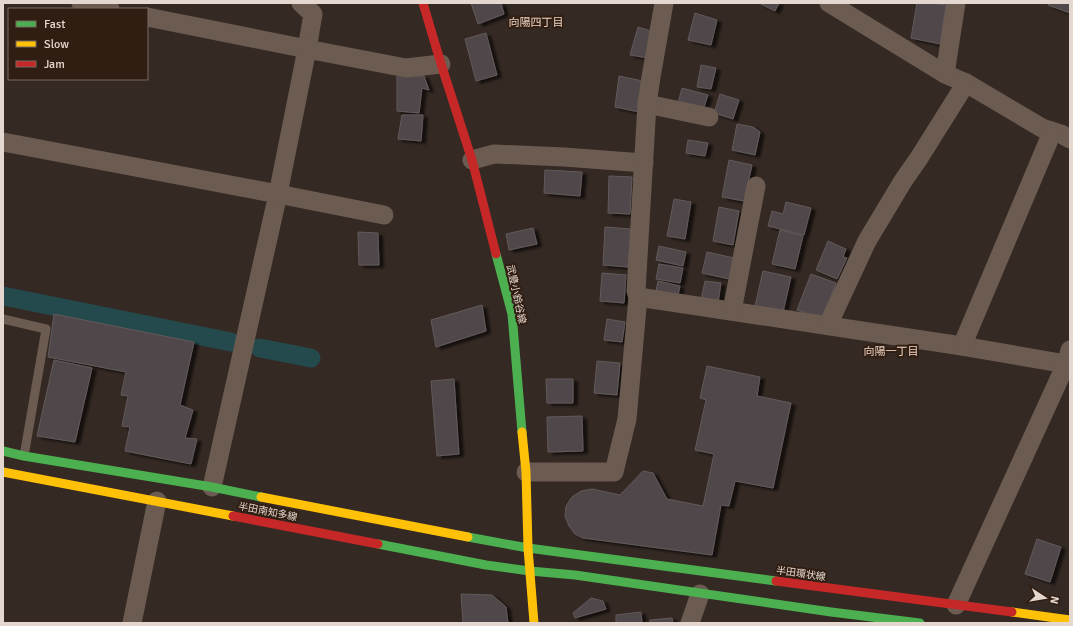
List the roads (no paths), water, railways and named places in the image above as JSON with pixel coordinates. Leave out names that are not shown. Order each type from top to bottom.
[{"type":"main road","name":"武豊小鈴谷線","points":[[423,3],[472,160],[512,314],[526,472],[528,548],[534,623]]},
{"type":"main road","name":"半田南知多線","points":[[3,451],[24,456],[212,488],[479,540],[528,548]]},
{"type":"main road","name":"半田南知多線","points":[[3,472],[486,565],[530,571]]},
{"type":"main road","name":"半田環状線","points":[[528,548],[1070,620]]},
{"type":"main road","points":[[530,571],[575,575],[700,594],[830,618],[920,623]]},
{"type":"street","points":[[81,3],[105,8]]},
{"type":"street","points":[[212,488],[278,194],[307,49],[313,14],[301,3]]},
{"type":"street","points":[[526,472],[614,472],[627,419],[638,297],[636,291],[647,104],[664,3]]},
{"type":"street","points":[[829,3],[945,74],[966,83],[1042,128],[1070,139]]},
{"type":"street","points":[[945,74],[956,3]]},
{"type":"street","points":[[148,16],[406,68],[441,64]]},
{"type":"street","points":[[828,325],[867,241],[903,181],[966,83]]},
{"type":"street","points":[[647,104],[709,117]]},
{"type":"street","points":[[962,346],[1048,142],[1051,131]]},
{"type":"street","points":[[3,142],[384,215]]},
{"type":"street","points":[[472,160],[494,154],[644,163]]},
{"type":"street","points":[[732,311],[756,186]]},
{"type":"street","points":[[638,297],[962,346],[1068,357],[956,605]]},
{"type":"street","points":[[132,623],[157,501]]},
{"type":"street","points":[[690,623],[700,594]]},
{"type":"lane","points":[[3,319],[46,328],[24,456]]},
{"type":"waterway","points":[[3,296],[231,342]]},
{"type":"waterway","points":[[260,348],[311,358]]},
{"type":"district","name":"向陽四丁目","points":[[536,22]]},
{"type":"district","name":"向陽一丁目","points":[[891,351]]}]
